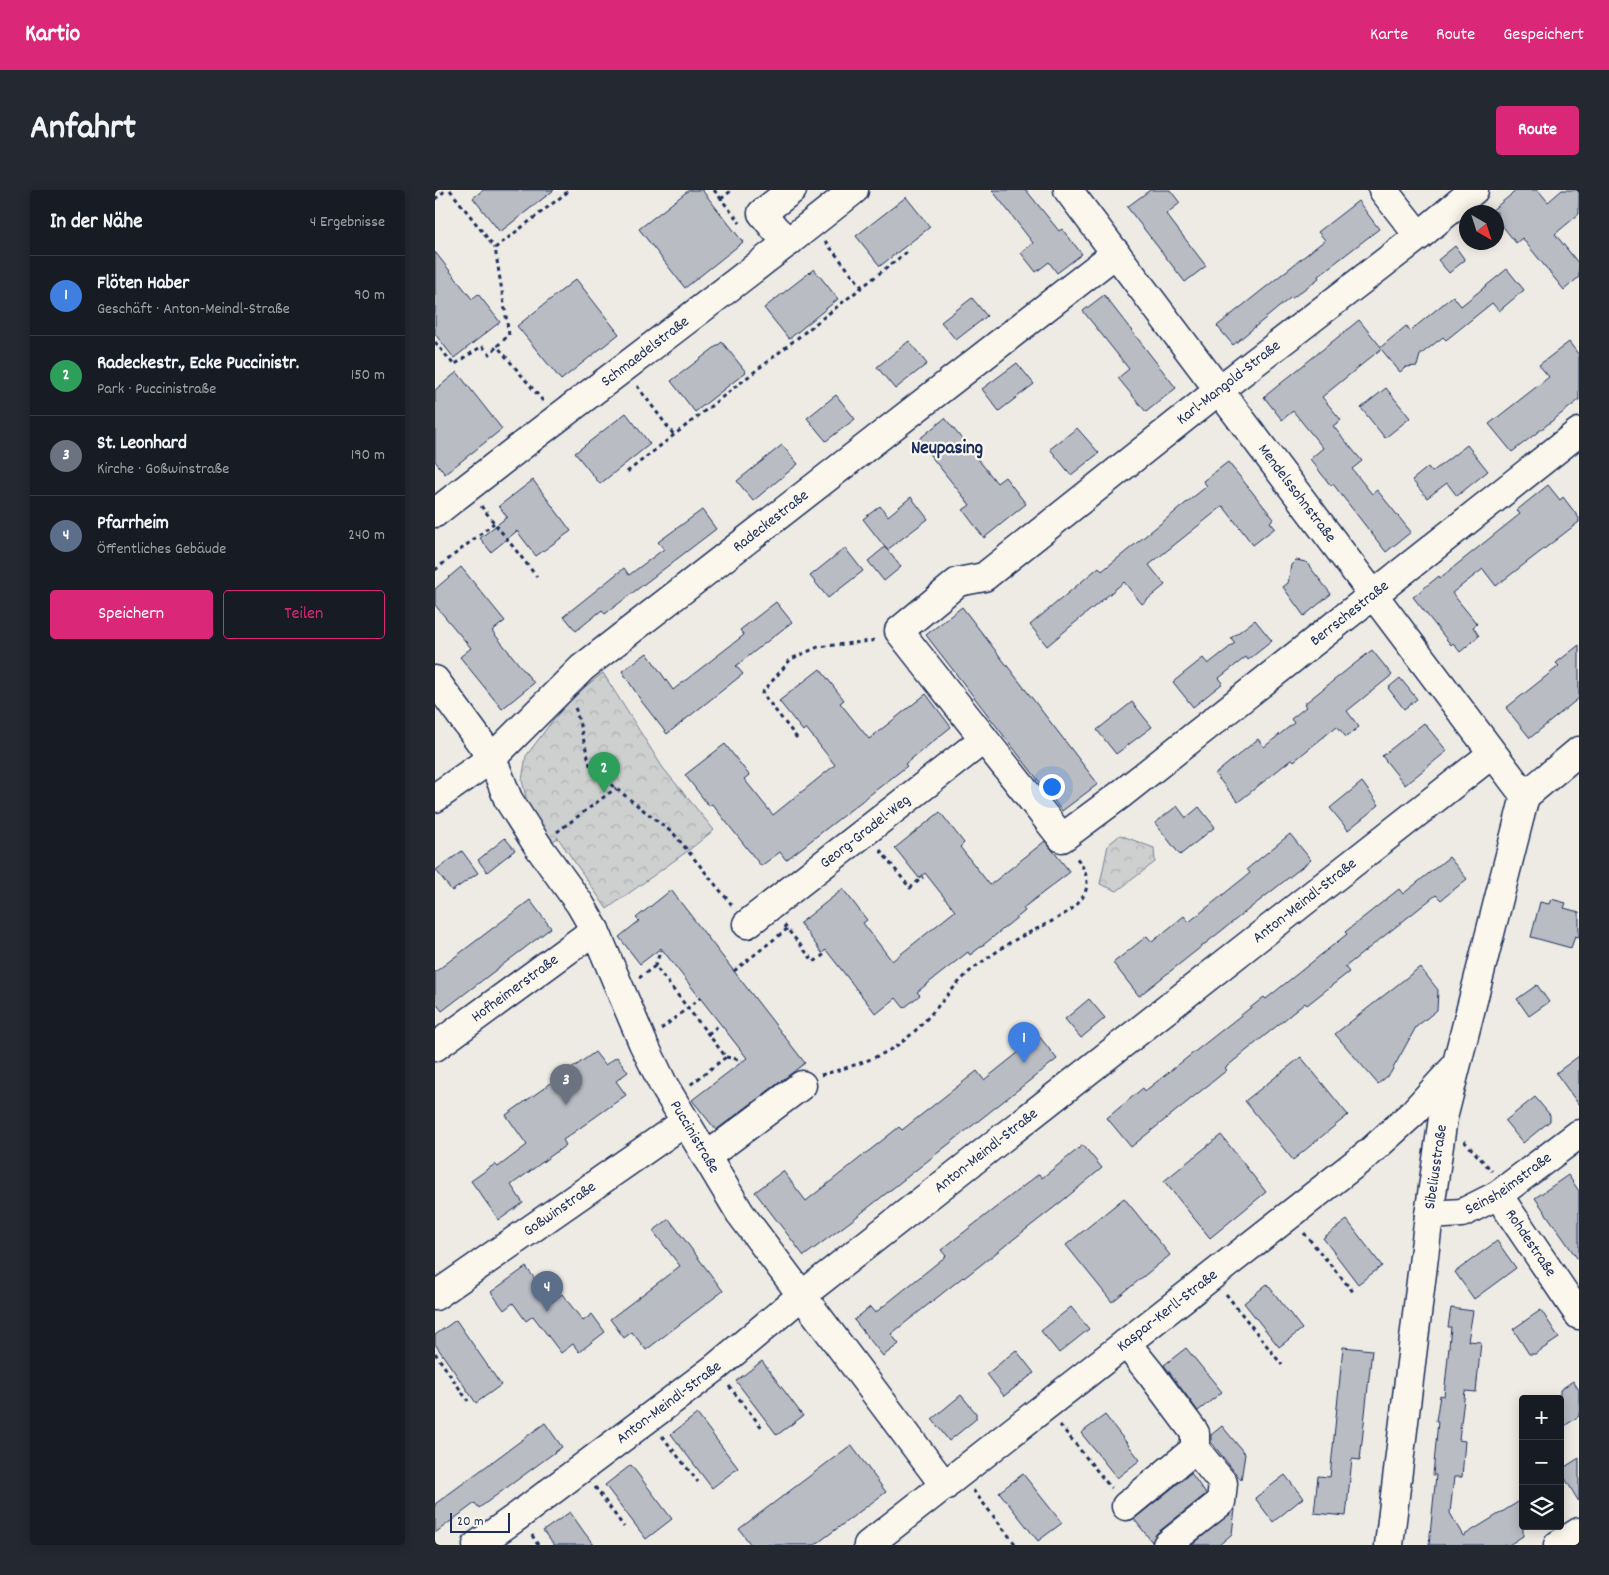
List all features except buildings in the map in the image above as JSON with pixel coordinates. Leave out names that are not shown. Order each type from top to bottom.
[{"type":"street","points":[[789,242],[762,214],[792,190]]},
{"type":"street","name":"Schmaedelstraße","points":[[435,513],[854,190]]},
{"type":"street","name":"Mendelssohnstraße","points":[[1068,190],[1525,796]]},
{"type":"street","points":[[1383,190],[1419,236]]},
{"type":"street","name":"Karl-Mangold-Straße","points":[[899,631],[958,582],[984,576],[1219,390],[1419,236],[1474,190]]},
{"type":"street","name":"Radeckestraße","points":[[435,798],[492,758],[581,668],[1116,253]]},
{"type":"street","name":"Berrschestraße","points":[[1062,838],[1120,795],[1579,432]]},
{"type":"street","points":[[899,631],[1062,838]]},
{"type":"street","name":"Puccinistraße","points":[[435,680],[492,758],[508,799],[538,846],[580,904],[595,930],[643,1043],[678,1111],[745,1221],[801,1296],[953,1480]]},
{"type":"street","name":"Georg-Gradel-Weg","points":[[747,924],[984,739]]},
{"type":"street","points":[[1525,796],[1579,750]]},
{"type":"street","name":"Anton-Meindl-Straße","points":[[477,1545],[519,1516],[647,1417],[715,1368],[801,1296],[1492,754]]},
{"type":"street","name":"Sibeliusstraße","points":[[1389,1545],[1429,1215],[1443,1118],[1525,796]]},
{"type":"street","name":"Hofheimerstraße","points":[[435,1047],[595,930]]},
{"type":"street","name":"Kaspar-Kerll-Straße","points":[[868,1545],[1370,1152],[1413,1113],[1456,1066]]},
{"type":"street","points":[[706,1157],[802,1085]]},
{"type":"street","name":"Goßwinstraße","points":[[435,1296],[678,1111]]},
{"type":"street","name":"Seinsheimstraße","points":[[1429,1215],[1462,1213],[1502,1192],[1579,1134]]},
{"type":"street","name":"Rohdestraße","points":[[1502,1192],[1579,1315]]},
{"type":"street","points":[[1126,1343],[1195,1433],[1195,1449],[1223,1483],[1221,1502],[1167,1545]]},
{"type":"street","points":[[1126,1506],[1195,1449]]},
{"type":"street","points":[[1558,1545],[1579,1532]]},
{"type":"path","points":[[435,199],[445,190]]},
{"type":"path","points":[[435,342],[454,365],[482,346],[490,354],[509,335],[495,248],[450,190]]},
{"type":"path","points":[[495,248],[570,190]]},
{"type":"path","points":[[721,199],[732,190]]},
{"type":"path","points":[[811,224],[862,287]]},
{"type":"path","points":[[627,472],[908,251]]},
{"type":"path","points":[[497,346],[557,418]]},
{"type":"path","points":[[623,367],[674,435]]},
{"type":"path","points":[[466,488],[537,577]]},
{"type":"path","points":[[435,570],[494,524]]},
{"type":"path","points":[[797,738],[762,693],[791,659],[818,647],[871,641],[899,631]]},
{"type":"path","points":[[557,693],[576,710],[591,769],[674,834],[765,946]]},
{"type":"path","points":[[538,846],[616,788]]},
{"type":"path","points":[[866,832],[910,888],[923,877]]},
{"type":"path","points":[[802,1085],[817,1076],[853,1065],[885,1052],[901,1043],[914,1032],[969,973],[1010,943],[1069,911],[1079,902],[1085,893],[1088,880],[1084,867],[1062,838]]},
{"type":"path","points":[[770,907],[814,962],[826,953]]},
{"type":"path","points":[[734,971],[787,929]]},
{"type":"path","points":[[621,992],[655,966],[661,950]]},
{"type":"path","points":[[655,966],[726,1057],[742,1060]]},
{"type":"path","points":[[643,1043],[700,998]]},
{"type":"path","points":[[708,1034],[719,1025]]},
{"type":"path","points":[[678,1111],[726,1057]]},
{"type":"path","points":[[1443,1118],[1502,1192]]},
{"type":"path","points":[[1289,1216],[1355,1294]]},
{"type":"path","points":[[1211,1276],[1282,1365]]},
{"type":"path","points":[[435,1354],[468,1401]]},
{"type":"path","points":[[715,1368],[763,1429]]},
{"type":"path","points":[[647,1417],[698,1482]]},
{"type":"path","points":[[1058,1423],[1126,1506]]},
{"type":"path","points":[[581,1469],[624,1527]]},
{"type":"path","points":[[953,1480],[1016,1545]]},
{"type":"green space","points":[[603,673],[663,768],[714,830],[607,909],[558,838],[553,841],[528,806],[522,780],[526,756],[553,720],[578,692]]},
{"type":"green space","points":[[1120,835],[1154,848],[1155,862],[1117,891],[1100,884],[1108,845]]},
{"type":"place","name":"Radeckestr., Ecke Puccinistr.","points":[[604,793]]},
{"type":"place","name":"Flöten Haber","points":[[1024,1063]]},
{"type":"place","name":"St. Leonhard","points":[[566,1105]]},
{"type":"place","name":"Pfarrheim","points":[[547,1312]]},
{"type":"district","name":"Neupasing","points":[[947,449]]}]
